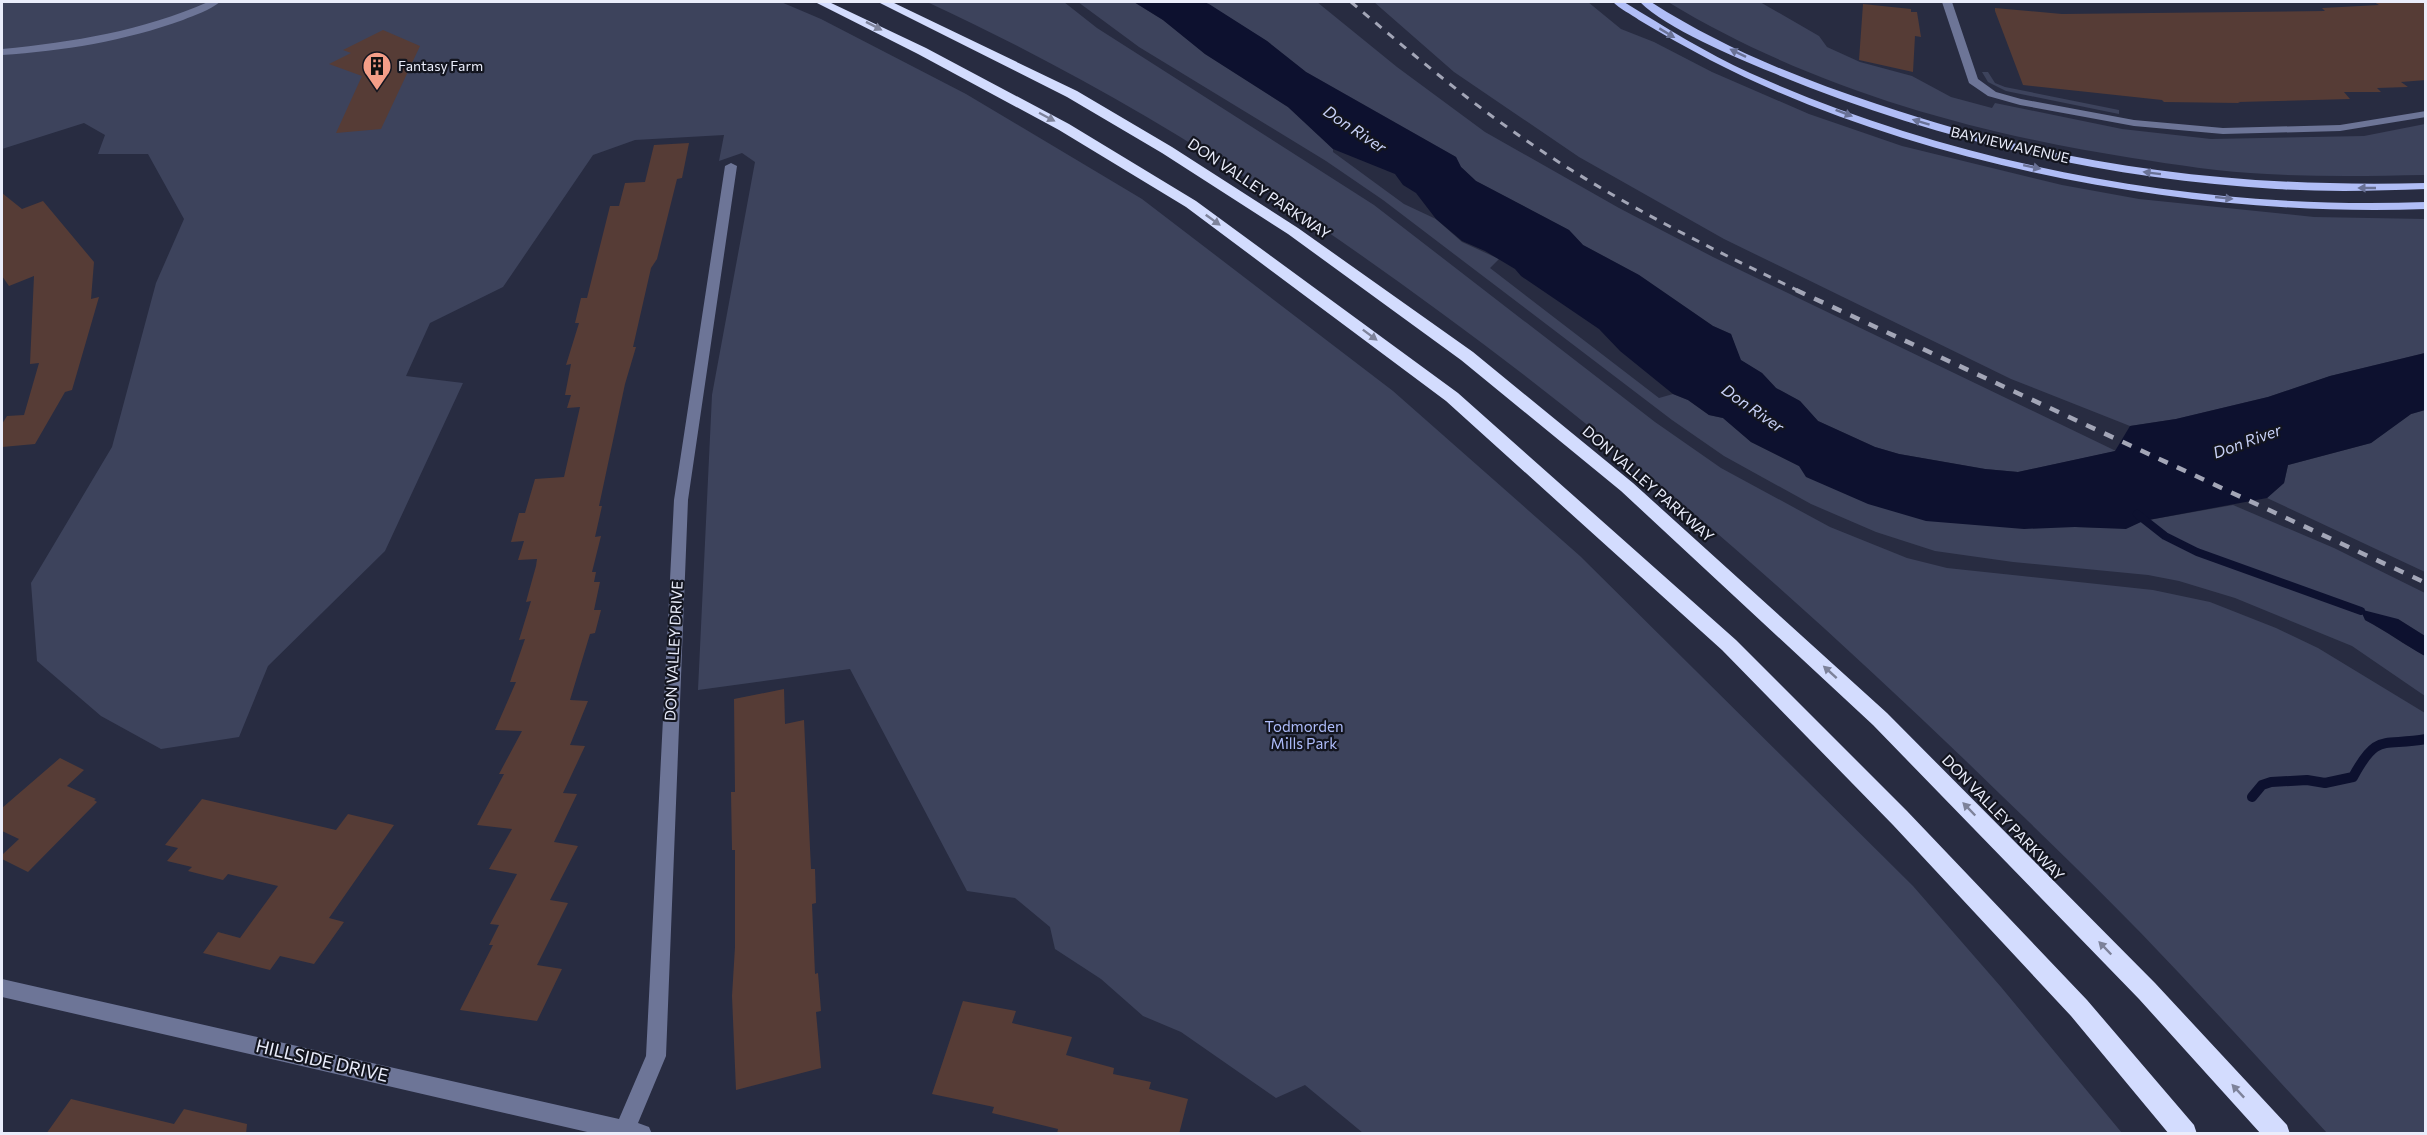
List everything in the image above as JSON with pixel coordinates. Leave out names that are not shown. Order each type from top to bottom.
[{"type":"highway","points":[[821,2],[922,51],[1064,127],[1191,204],[1452,397],[1729,645],[1900,818],[2062,991],[2185,1134]]},
{"type":"highway","name":"DON VALLEY PARKWAY","points":[[884,2],[1072,94],[1167,150],[1293,231],[1467,356],[1627,487],[1881,719],[2147,991],[2278,1134]]},
{"type":"main road","name":"BAYVIEW AVENUE","points":[[1618,2],[1681,40],[1778,88],[1857,118],[1992,157],[2132,186],[2218,198],[2349,206],[2426,205]]},
{"type":"main road","name":"BAYVIEW AVENUE","points":[[1645,2],[1698,34],[1790,77],[1930,125],[2007,145],[2134,171],[2218,181],[2331,188],[2426,186]]},
{"type":"street","points":[[2,52],[74,45],[125,36],[164,24],[215,2]]},
{"type":"street","points":[[1947,2],[1973,81],[1992,94],[2020,102],[2134,123],[2223,131],[2340,128],[2426,114]]},
{"type":"street","name":"DON VALLEY DRIVE","points":[[630,1132],[656,1056],[681,500],[731,166]]},
{"type":"street","name":"HILLSIDE DRIVE","points":[[2,988],[630,1132]]},
{"type":"green space","name":"Todmorden Mills Park","points":[[2,2],[781,2],[821,19],[966,94],[1142,199],[1393,391],[1580,556],[1913,886],[2001,987],[2122,1133],[1363,1133],[1305,1085],[1276,1098],[1181,1032],[1143,1016],[1101,979],[1055,949],[1050,927],[1015,898],[967,891],[850,669],[698,690],[712,395],[755,162],[742,153],[719,161],[724,135],[635,140],[593,155],[503,287],[430,323],[406,376],[463,383],[385,551],[268,666],[239,737],[161,749],[101,716],[37,661],[31,583],[112,447],[156,283],[184,219],[148,154],[98,154],[105,135],[84,123],[2,149]]},
{"type":"green space","points":[[927,2],[1064,2],[1097,28],[1374,205],[1655,422],[1721,468],[1830,527],[1907,558],[1947,568],[2153,590],[2210,602],[2276,628],[2318,648],[2425,713],[2425,1133],[2327,1133],[2127,919],[1903,701],[1711,528],[1578,417],[1509,364],[1318,225],[1191,144],[1061,69]]},
{"type":"green space","points":[[1078,2],[1134,2],[1163,20],[1205,54],[1288,107],[1333,149],[1333,152],[1404,204],[1436,219],[1462,242],[1499,259],[1490,268],[1659,398],[1673,394],[1688,400],[1709,415],[1723,418],[1751,442],[1799,466],[2075,527],[2126,528],[2143,521],[2233,505],[2334,548],[2425,593],[2425,636],[2398,619],[2365,620],[2425,656],[2425,696],[2352,646],[2235,598],[2179,581],[2148,575],[2013,562],[1935,551],[1876,532],[1811,504],[1724,456],[1672,420],[1383,200],[1326,161],[1139,47]]},
{"type":"green space","points":[[1204,2],[1317,2],[1397,67],[1485,132],[1619,208],[1713,257],[2116,451],[2018,472],[1985,469],[1899,454],[1875,447],[1818,421],[1800,401],[1776,388],[1762,373],[1740,360],[1731,334],[1713,326],[1639,275],[1583,245],[1569,230],[1476,181],[1461,167],[1456,157],[1306,72],[1267,41]]},
{"type":"green space","points":[[1374,2],[1588,2],[1621,29],[1654,42],[1712,72],[1809,114],[1902,146],[2062,185],[2139,199],[2314,217],[2425,219],[2425,353],[2330,376],[2268,397],[2176,419],[2130,426],[2011,379],[1724,239],[1579,157],[1454,72]]},
{"type":"green space","points":[[1668,2],[1760,2],[1819,36],[1827,47],[1860,62],[1912,76],[1951,97],[1992,108],[1995,103],[2122,129],[2211,139],[2364,136],[2425,124],[2425,175],[2307,176],[2233,172],[2072,148],[2011,135],[1951,120],[1834,82],[1777,59]]},
{"type":"green space","points":[[1982,72],[1988,72],[1995,83],[2005,87],[2119,110],[2119,114],[2006,91],[1988,82]]},
{"type":"green space","points":[[2425,410],[2425,572],[2267,498],[2284,483],[2288,465],[2371,443],[2411,414]]},
{"type":"water","name":"Don River","points":[[1134,2],[1204,2],[1209,4],[1267,41],[1306,72],[1456,157],[1461,167],[1476,181],[1569,230],[1583,245],[1639,275],[1713,326],[1731,334],[1741,360],[1762,373],[1776,388],[1800,401],[1818,421],[1875,447],[1899,454],[1985,469],[2018,472],[2115,451],[2130,426],[2176,419],[2268,397],[2330,376],[2425,353],[2425,410],[2411,414],[2371,443],[2288,465],[2284,483],[2267,498],[2143,521],[2126,529],[2075,527],[2024,529],[1926,521],[1868,504],[1806,477],[1799,466],[1751,442],[1723,418],[1709,415],[1688,400],[1673,394],[1620,351],[1599,329],[1521,276],[1515,269],[1485,251],[1462,241],[1436,219],[1416,193],[1403,185],[1395,174],[1333,149],[1288,107],[1205,54],[1163,20]]},
{"type":"water","points":[[2361,611],[2398,619],[2425,636],[2425,656],[2365,620]]},
{"type":"building","points":[[2374,2],[2426,2],[2426,80],[2401,82],[2408,87],[2377,88],[2381,92],[2344,92],[2350,99],[2238,102],[2240,103],[2164,102],[2023,85],[1995,11],[1995,8],[2062,14],[2325,11],[2322,8],[2379,5]]},
{"type":"building","points":[[1863,4],[1911,9],[1911,12],[1917,12],[1921,37],[1915,36],[1913,72],[1859,60]]},
{"type":"building","name":"Fantasy Farm","points":[[383,30],[420,46],[381,129],[336,133],[362,76],[329,64],[351,53],[343,50]]},
{"type":"building","points":[[689,143],[682,178],[677,179],[657,259],[651,268],[633,347],[636,347],[625,384],[599,506],[602,506],[595,537],[601,536],[592,572],[596,572],[594,582],[600,582],[594,610],[601,610],[595,633],[590,634],[570,700],[588,701],[570,745],[585,746],[563,793],[577,794],[554,842],[578,846],[550,900],[568,903],[537,965],[562,969],[537,1021],[460,1010],[493,945],[489,945],[499,925],[490,924],[517,874],[489,869],[512,829],[477,825],[504,774],[499,774],[522,731],[495,730],[516,682],[510,682],[525,639],[519,640],[531,601],[526,602],[537,559],[518,560],[524,541],[511,542],[519,513],[525,513],[535,479],[564,477],[580,407],[567,408],[571,395],[565,395],[571,364],[566,365],[579,323],[575,323],[581,298],[587,298],[610,206],[619,206],[625,183],[645,182],[654,145]]},
{"type":"building","points":[[2,193],[22,209],[43,201],[94,262],[91,299],[99,297],[72,390],[65,392],[35,444],[2,447],[2,424],[7,416],[24,415],[39,363],[30,364],[34,276],[9,286],[2,276]]},
{"type":"building","points":[[784,689],[785,724],[804,720],[811,869],[815,869],[816,903],[812,904],[815,974],[818,973],[821,1011],[816,1012],[821,1068],[736,1090],[732,996],[735,947],[735,850],[732,850],[731,792],[735,792],[734,699]]},
{"type":"building","points":[[60,758],[84,770],[67,786],[96,799],[94,800],[97,802],[28,872],[2,859],[2,855],[19,839],[2,831],[2,808]]},
{"type":"building","points":[[202,799],[336,830],[348,814],[394,825],[329,918],[344,922],[314,964],[280,956],[270,970],[203,953],[218,932],[240,938],[278,886],[228,874],[223,880],[188,871],[192,867],[167,861],[178,848],[165,845]]},
{"type":"building","points":[[963,1001],[1016,1011],[1012,1023],[1072,1037],[1066,1055],[1114,1068],[1113,1074],[1151,1082],[1149,1089],[1188,1099],[1179,1134],[1057,1134],[1058,1129],[992,1113],[994,1107],[932,1094]]},
{"type":"building","points":[[71,1099],[174,1124],[184,1109],[247,1124],[246,1134],[46,1134]]},
{"type":"waterway","points":[[2137,514],[2165,536],[2197,552],[2361,611]]},
{"type":"waterway","points":[[2252,797],[2262,785],[2271,782],[2307,780],[2325,783],[2353,777],[2362,762],[2376,747],[2391,742],[2426,739]]},
{"type":"railway","points":[[1351,2],[1493,117],[1582,177],[1653,218],[1799,291]]},
{"type":"railway","points":[[1796,290],[2426,583]]},
{"type":"place","name":"Fantasy Farm","points":[[377,92]]}]
